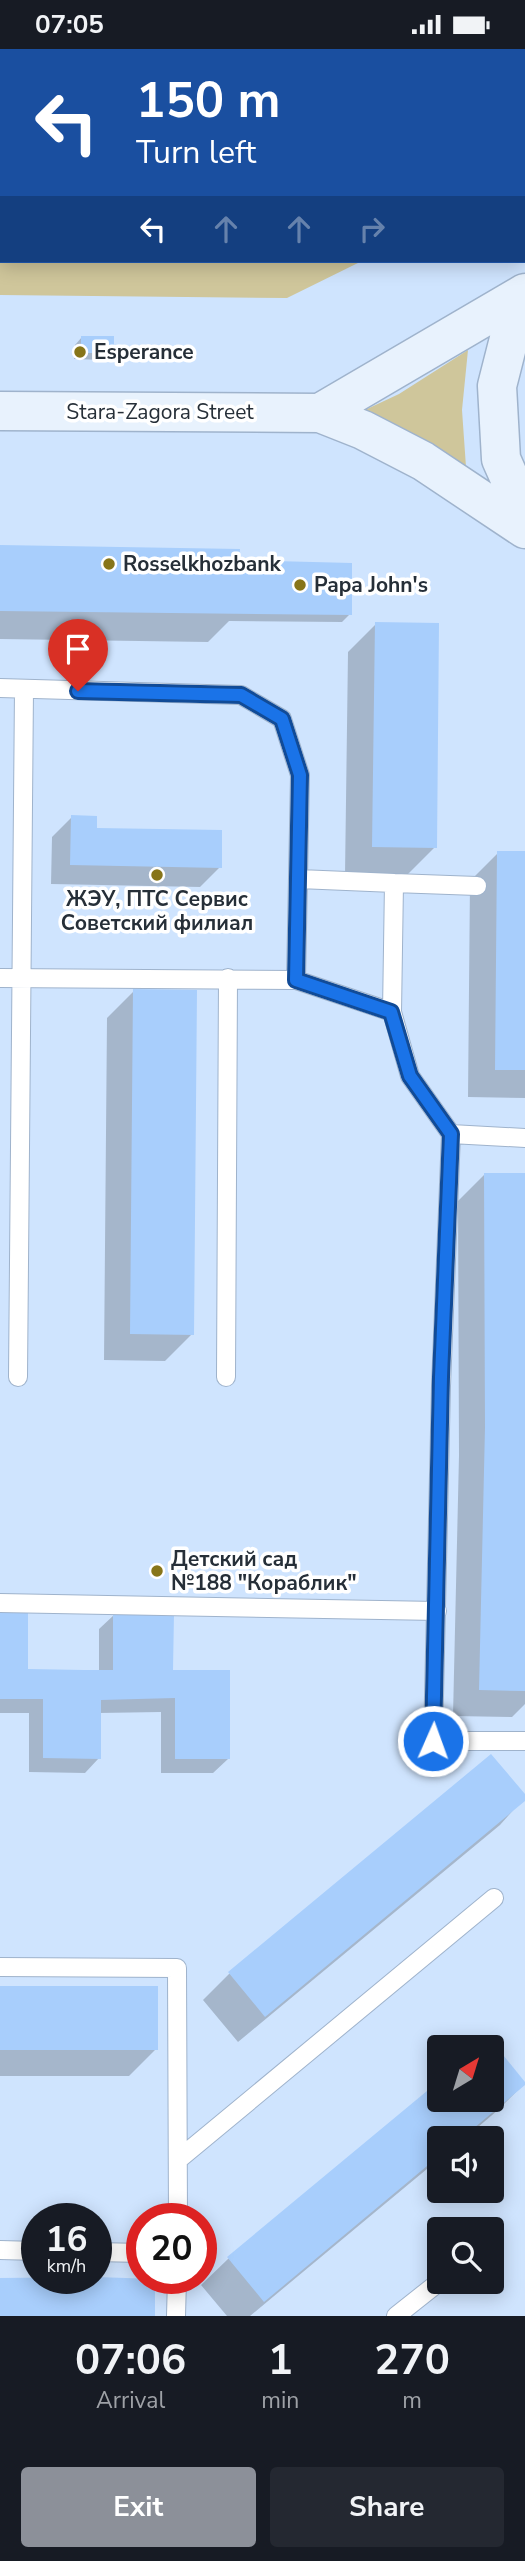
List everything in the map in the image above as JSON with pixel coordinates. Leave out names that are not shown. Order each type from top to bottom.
[{"type":"main road","points":[[320,413],[525,292]]},
{"type":"main road","points":[[525,301],[512,327],[497,386],[501,459],[525,513]]},
{"type":"main road","name":"Stara-Zagora Street","points":[[0,411],[320,413],[363,430],[424,461],[525,529]]},
{"type":"lane","points":[[0,688],[241,695],[282,719],[300,775],[296,980]]},
{"type":"lane","points":[[19,1377],[24,689]]},
{"type":"lane","points":[[299,879],[477,886]]},
{"type":"lane","points":[[394,883],[391,1012],[410,1076],[451,1134],[441,1377],[433,1741],[525,1741]]},
{"type":"lane","points":[[0,978],[296,980],[391,1012]]},
{"type":"lane","points":[[226,1377],[228,978]]},
{"type":"lane","points":[[451,1134],[525,1137]]},
{"type":"lane","points":[[0,1603],[437,1611]]},
{"type":"lane","points":[[179,2159],[494,1898]]},
{"type":"lane","points":[[0,1967],[177,1968],[178,2203]]},
{"type":"lane","points":[[0,2250],[21,2251]]},
{"type":"lane","points":[[396,2316],[427,2291]]},
{"type":"lane","points":[[176,2316],[177,2294]]},
{"type":"shaded area","points":[[0,263],[358,263],[287,298],[0,295]]},
{"type":"shaded area","points":[[468,350],[462,410],[466,467],[352,416],[399,394]]},
{"type":"building","points":[[81,336],[114,336],[114,353],[81,353]]},
{"type":"building","points":[[0,545],[240,549],[239,560],[352,563],[352,615],[0,611]]},
{"type":"building","points":[[375,622],[439,623],[437,848],[372,847]]},
{"type":"building","points":[[71,815],[97,816],[97,828],[222,830],[222,868],[70,865]]},
{"type":"building","points":[[497,851],[525,851],[525,1070],[495,1070]]},
{"type":"building","points":[[133,989],[197,990],[194,1335],[130,1334]]},
{"type":"building","points":[[484,1173],[525,1173],[525,1691],[479,1690],[485,1427]]},
{"type":"building","points":[[0,1611],[28,1611],[28,1669],[84,1670],[113,1670],[113,1613],[174,1613],[173,1670],[230,1670],[230,1759],[175,1759],[175,1698],[101,1700],[101,1759],[43,1758],[43,1699],[0,1699]]},
{"type":"building","points":[[491,1754],[525,1794],[525,1801],[265,2017],[228,1972]]},
{"type":"building","points":[[0,1986],[158,1986],[158,2050],[0,2050]]},
{"type":"building","points":[[504,2056],[525,2082],[525,2085],[504,2103]]},
{"type":"building","points":[[427,2091],[427,2112],[493,2112],[476,2126],[427,2126],[427,2166],[264,2302],[227,2257]]},
{"type":"building","points":[[0,2278],[21,2278],[21,2294],[112,2294],[112,2278],[126,2278],[126,2294],[155,2294],[155,2316],[0,2316]]},
{"type":"place","name":"Esperance","points":[[80,352]]},
{"type":"place","name":"Rosselkhozbank","points":[[109,564]]},
{"type":"place","name":"Papa John's","points":[[300,585]]},
{"type":"place","name":"ЖЭУ, ПТС Сервис Советский филиал","points":[[157,875]]},
{"type":"place","name":"Детский сад №188 \"Кораблик\"","points":[[157,1571]]},
{"type":"route","points":[[78,691],[241,695],[282,719],[300,775],[296,980],[391,1012],[410,1076],[451,1134],[441,1377],[433,1741]]}]
